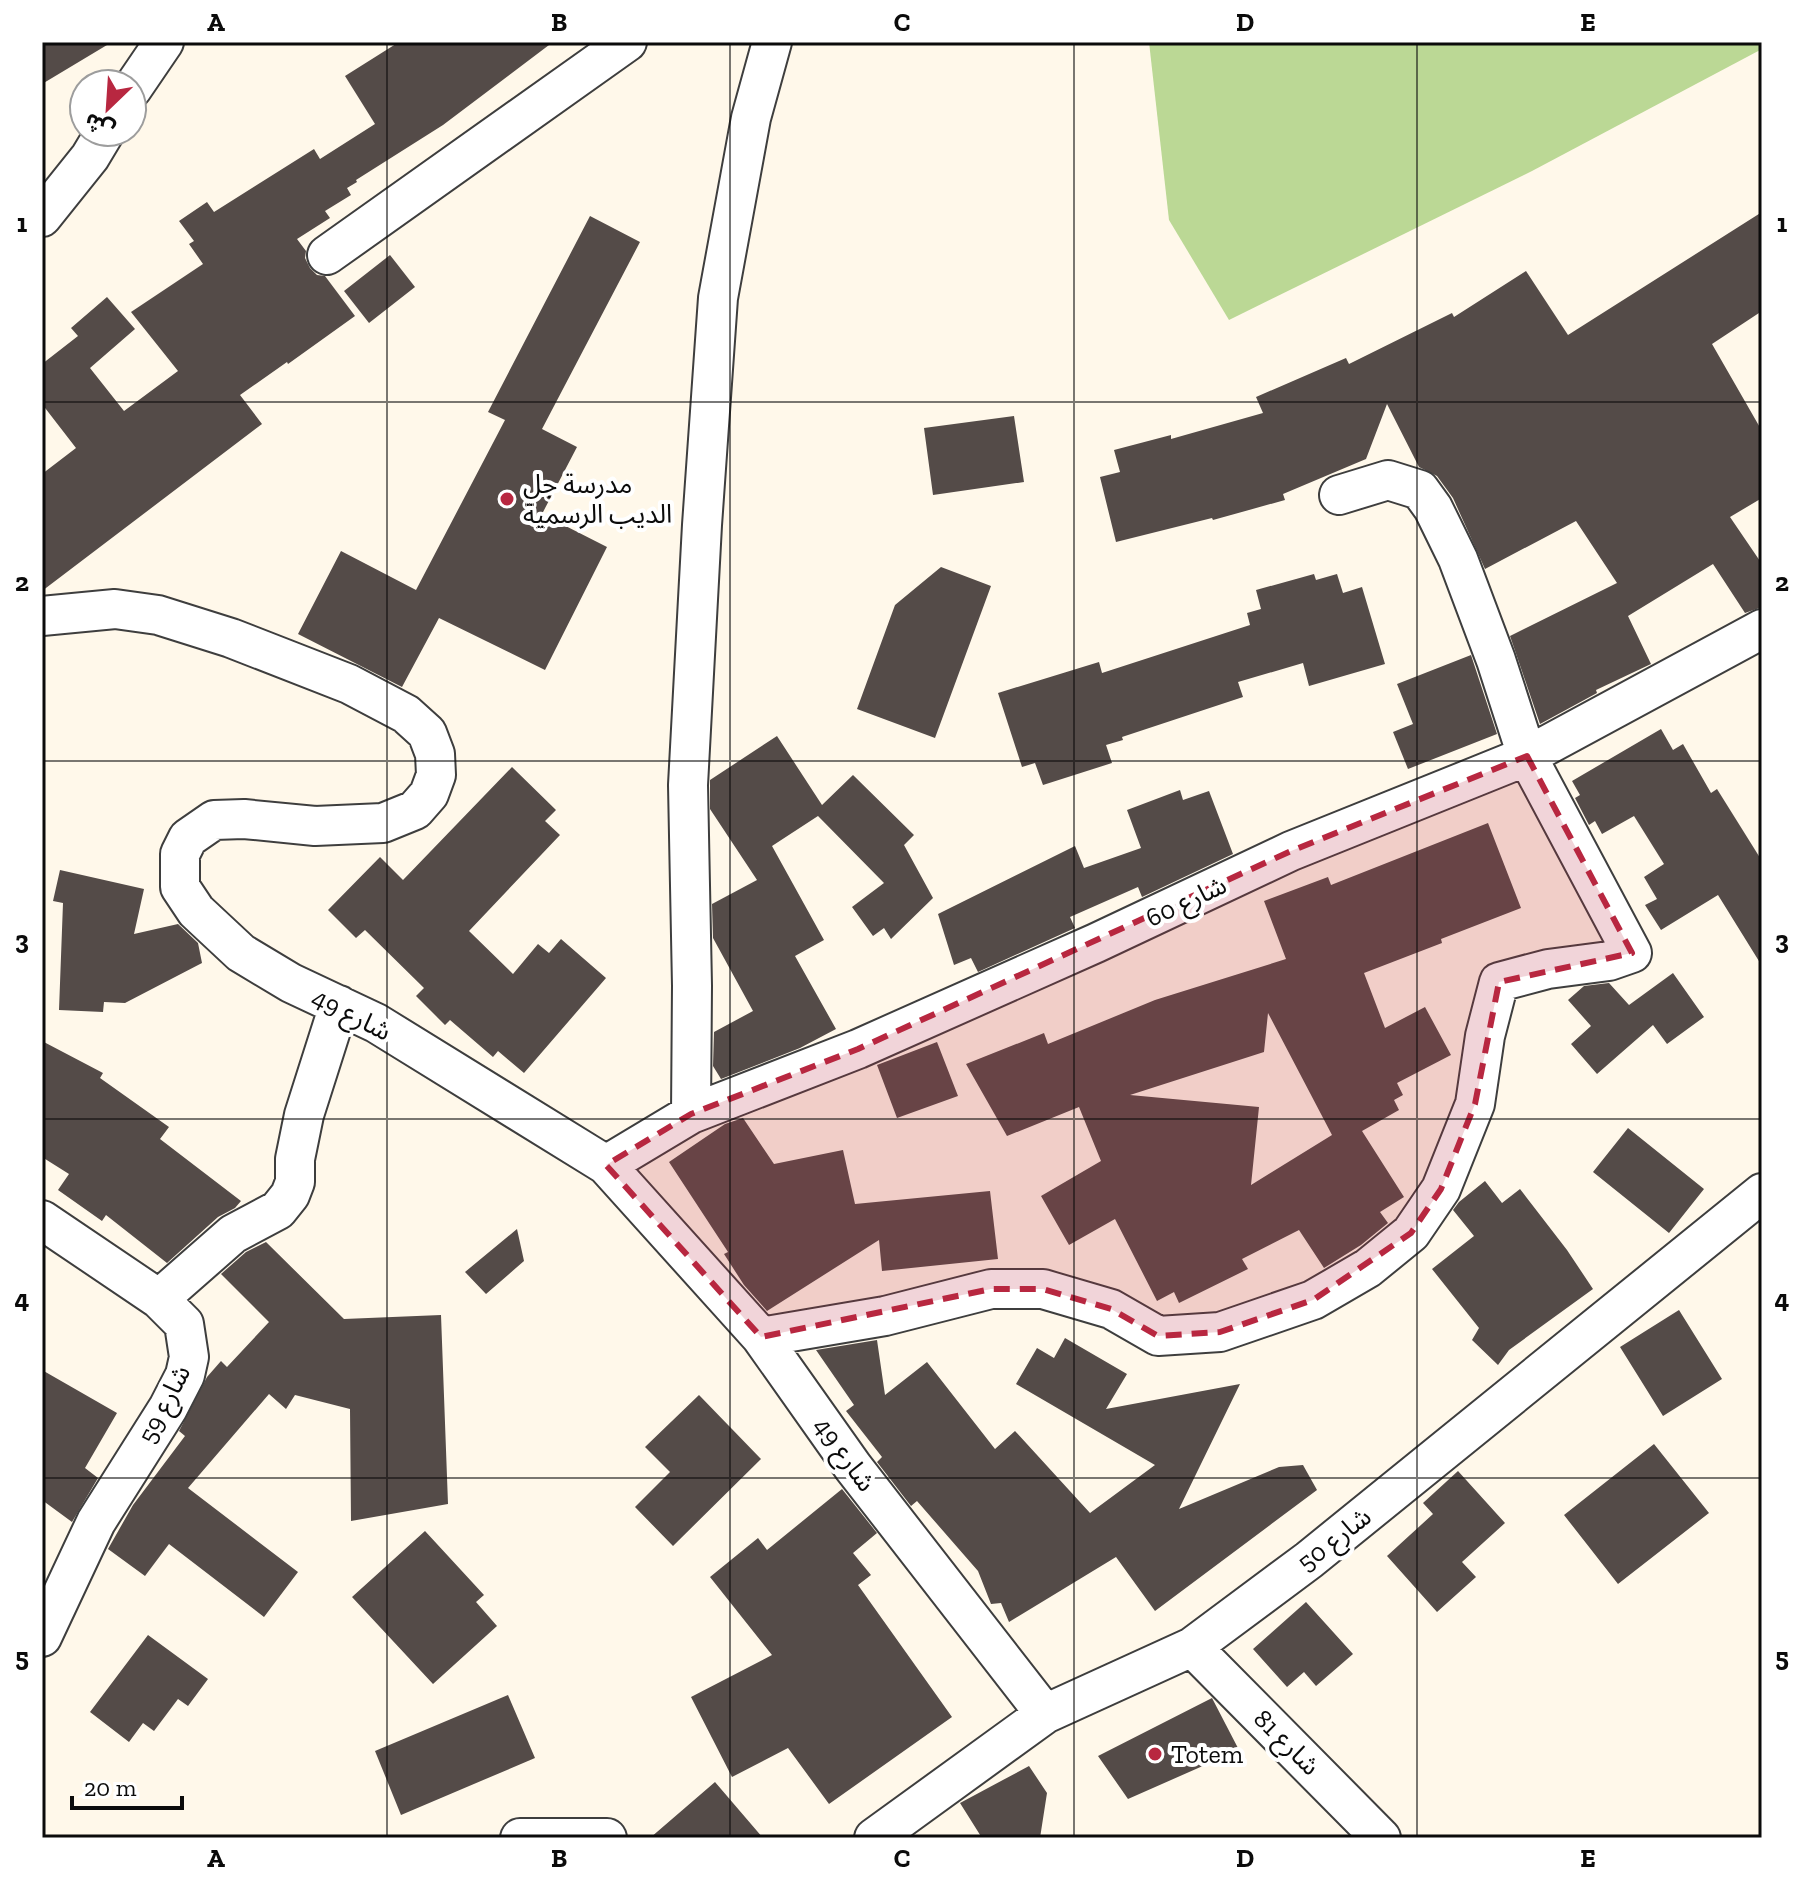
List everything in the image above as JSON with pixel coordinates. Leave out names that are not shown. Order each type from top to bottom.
[{"type":"street","points":[[146,68],[164,42]]},
{"type":"street","points":[[327,255],[627,42]]},
{"type":"street","points":[[691,1114],[688,785],[718,298],[751,118],[772,42]]},
{"type":"street","points":[[42,179],[92,148]]},
{"type":"street","points":[[42,217],[95,148]]},
{"type":"street","points":[[761,1337],[885,1316],[991,1289],[1043,1289],[1111,1309],[1158,1336],[1220,1332],[1313,1300],[1368,1268],[1411,1233],[1441,1189],[1475,1104],[1485,1036],[1499,982],[1548,969],[1609,961],[1632,953],[1527,756],[1496,660],[1458,559],[1433,508],[1420,490],[1388,480],[1339,495]]},
{"type":"street","name":"شارع 49","points":[[42,616],[115,609],[158,615],[231,638],[349,684],[406,714],[427,733],[435,754],[436,775],[429,794],[415,810],[383,823],[315,826],[244,819],[214,820],[188,838],[180,854],[180,887],[196,911],[241,953],[291,983],[376,1023],[606,1165],[761,1337],[853,1467],[1045,1714]]},
{"type":"street","name":"شارع 60","points":[[606,1165],[691,1114],[858,1049],[1096,943],[1291,851],[1527,756],[1762,629]]},
{"type":"street","points":[[159,1299],[233,1234],[278,1210],[290,1195],[295,1182],[295,1159],[304,1115],[339,1005]]},
{"type":"street","name":"شارع 50","points":[[874,1838],[1045,1714],[1192,1647],[1321,1550],[1762,1193]]},
{"type":"street","name":"شارع 59","points":[[42,1220],[159,1299],[184,1324],[189,1357],[185,1375],[168,1408],[96,1522],[42,1637]]},
{"type":"street","name":"شارع 81","points":[[1192,1647],[1381,1838]]},
{"type":"street","points":[[520,1838],[607,1838]]},
{"type":"highlighted area","points":[[1527,756],[1632,953],[1499,982],[1475,1104],[1441,1189],[1411,1233],[1313,1300],[1220,1332],[1158,1336],[1111,1309],[1043,1289],[991,1289],[761,1337],[606,1165],[691,1114],[858,1049],[1291,851]]},
{"type":"green space","points":[[1149,42],[1762,42],[1762,49],[1532,171],[1229,320],[1169,220]]},
{"type":"building","points":[[42,42],[112,42],[68,68],[42,84]]},
{"type":"building","points":[[399,42],[553,42],[443,125],[356,180],[347,188],[351,195],[325,211],[330,218],[297,239],[306,251],[305,258],[310,268],[317,275],[325,276],[355,316],[240,395],[262,424],[42,591],[42,474],[76,448],[42,404],[42,364],[78,336],[71,328],[107,297],[135,329],[90,368],[124,411],[178,371],[131,312],[203,264],[189,244],[194,241],[179,221],[207,202],[214,212],[314,149],[320,159],[375,124],[345,76]]},
{"type":"building","points":[[1762,212],[1762,311],[1712,344],[1762,431],[1762,498],[1730,517],[1762,564],[1762,607],[1745,613],[1713,564],[1628,616],[1651,664],[1596,690],[1597,693],[1540,724],[1510,636],[1617,583],[1576,521],[1485,569],[1453,498],[1437,476],[1419,467],[1387,404],[1366,459],[1283,494],[1285,500],[1116,542],[1100,477],[1120,472],[1114,450],[1171,435],[1171,439],[1263,413],[1256,397],[1346,358],[1349,364],[1452,313],[1454,317],[1526,271],[1568,335]]},
{"type":"building","name":"مدرسة جل الديب الرسمية","points":[[590,216],[640,242],[542,429],[577,447],[542,514],[607,547],[545,670],[439,618],[402,687],[298,634],[341,551],[416,590],[505,420],[488,412]]},
{"type":"building","points":[[390,255],[415,287],[369,323],[344,291]]},
{"type":"building","points":[[1014,416],[1024,482],[933,495],[924,428]]},
{"type":"building","points":[[941,567],[991,586],[935,738],[857,709],[895,605]]},
{"type":"building","points":[[1314,574],[1316,580],[1337,574],[1343,593],[1362,587],[1385,664],[1309,686],[1303,663],[1238,682],[1243,697],[1106,745],[1112,763],[1043,785],[1035,763],[1022,767],[998,693],[1099,662],[1102,673],[1250,625],[1247,613],[1261,609],[1256,590]]},
{"type":"building","points":[[1471,655],[1497,734],[1408,769],[1393,732],[1413,724],[1397,684]]},
{"type":"building","points":[[1661,729],[1673,750],[1683,744],[1711,793],[1717,789],[1762,861],[1762,966],[1718,895],[1661,930],[1645,905],[1657,899],[1644,877],[1664,864],[1634,816],[1602,834],[1595,821],[1589,825],[1575,798],[1580,795],[1572,781]]},
{"type":"building","points":[[777,736],[822,805],[853,775],[914,835],[904,845],[933,898],[891,939],[884,928],[873,936],[852,907],[884,883],[818,816],[772,846],[824,940],[795,956],[836,1029],[800,1048],[721,1079],[713,1066],[714,1032],[753,1011],[713,938],[712,904],[757,880],[710,809],[710,780]]},
{"type":"building","points":[[512,767],[556,810],[545,821],[560,835],[469,931],[513,974],[538,944],[549,953],[561,939],[606,978],[524,1073],[498,1051],[493,1057],[450,1020],[445,1025],[416,996],[424,988],[365,930],[356,938],[328,910],[380,857],[403,880]]},
{"type":"building","points":[[1180,790],[1183,800],[1209,791],[1233,854],[1142,897],[1138,887],[1070,917],[1075,928],[978,972],[971,958],[954,965],[938,914],[1075,846],[1084,868],[1141,848],[1127,810]]},
{"type":"building","points":[[1488,823],[1521,908],[1364,973],[1385,1028],[1425,1007],[1451,1055],[1397,1083],[1403,1095],[1394,1100],[1399,1110],[1362,1131],[1404,1197],[1380,1212],[1388,1223],[1361,1245],[1324,1268],[1299,1230],[1242,1259],[1248,1269],[1179,1303],[1174,1292],[1157,1301],[1115,1219],[1069,1245],[1041,1196],[1101,1161],[1079,1107],[1007,1136],[966,1064],[1044,1033],[1048,1044],[1155,1000],[1286,959],[1264,901],[1328,877],[1331,885]],"holes":[[[1268,1013],[1332,1135],[1251,1185],[1259,1107],[1130,1095],[1264,1052]]]},
{"type":"building","points":[[60,870],[144,889],[134,934],[178,924],[198,943],[202,963],[125,1003],[104,1002],[103,1012],[59,1010],[63,903],[53,901]]},
{"type":"building","points":[[1673,973],[1704,1017],[1667,1044],[1653,1025],[1597,1074],[1571,1044],[1591,1026],[1568,1000],[1584,986],[1609,983],[1629,1005]]},
{"type":"building","points":[[42,1041],[103,1073],[100,1078],[169,1127],[160,1139],[241,1201],[218,1217],[167,1263],[106,1215],[102,1221],[58,1190],[69,1174],[42,1157]]},
{"type":"building","points":[[937,1042],[958,1096],[897,1118],[877,1065]]},
{"type":"building","points":[[743,1118],[774,1164],[843,1150],[855,1204],[990,1191],[998,1259],[882,1271],[879,1240],[767,1311],[744,1285],[724,1254],[728,1252],[669,1162],[725,1124]]},
{"type":"building","points":[[1628,1128],[1704,1189],[1669,1233],[1593,1172]]},
{"type":"building","points":[[1485,1181],[1502,1203],[1520,1189],[1593,1289],[1509,1350],[1498,1365],[1472,1340],[1479,1328],[1432,1269],[1474,1236],[1453,1210]]},
{"type":"building","points":[[517,1229],[524,1261],[486,1294],[465,1272]]},
{"type":"building","points":[[266,1242],[344,1319],[441,1315],[448,1504],[351,1521],[350,1409],[295,1395],[286,1409],[269,1394],[188,1488],[298,1572],[264,1617],[169,1544],[145,1576],[108,1549],[133,1505],[185,1436],[179,1431],[207,1377],[221,1361],[227,1367],[269,1322],[221,1274],[246,1252]]},
{"type":"building","points":[[1679,1310],[1722,1379],[1663,1416],[1620,1347]]},
{"type":"building","points":[[1065,1338],[1127,1374],[1106,1409],[1240,1384],[1179,1509],[1279,1467],[1303,1465],[1317,1490],[1155,1611],[1116,1557],[1009,1622],[1001,1603],[991,1604],[978,1571],[917,1501],[911,1506],[877,1462],[882,1457],[846,1411],[854,1405],[816,1350],[877,1340],[885,1395],[927,1362],[995,1449],[1015,1431],[1090,1513],[1155,1465],[1016,1384],[1037,1348],[1054,1358]]},
{"type":"building","points":[[42,1370],[117,1413],[85,1468],[98,1478],[72,1522],[42,1500]]},
{"type":"building","points":[[699,1395],[761,1459],[673,1546],[635,1507],[670,1472],[645,1447]]},
{"type":"building","points":[[1654,1444],[1709,1513],[1618,1584],[1564,1515]]},
{"type":"building","points":[[1458,1471],[1505,1523],[1462,1562],[1476,1577],[1437,1612],[1387,1556],[1433,1514],[1423,1503]]},
{"type":"building","points":[[842,1489],[877,1533],[853,1553],[871,1575],[858,1585],[952,1717],[829,1804],[788,1748],[732,1777],[691,1697],[772,1655],[710,1577],[758,1538],[767,1550]]},
{"type":"building","points":[[425,1531],[484,1595],[476,1602],[497,1626],[433,1684],[352,1597]]},
{"type":"building","points":[[1306,1602],[1353,1654],[1316,1686],[1304,1672],[1287,1687],[1253,1649]]},
{"type":"building","points":[[148,1635],[208,1679],[188,1706],[178,1699],[154,1731],[143,1723],[129,1742],[90,1712]]},
{"type":"building","points":[[508,1695],[535,1758],[401,1815],[375,1751]]},
{"type":"building","points":[[1212,1698],[1239,1750],[1128,1799],[1098,1756]]},
{"type":"building","points":[[1029,1766],[1047,1793],[1040,1838],[982,1838],[960,1803]]},
{"type":"building","points":[[715,1782],[763,1838],[650,1838]]},
{"type":"place","name":"مدرسة جل الديب الرسمية","points":[[507,499]]},
{"type":"place","name":"Totem","points":[[1155,1754]]}]
